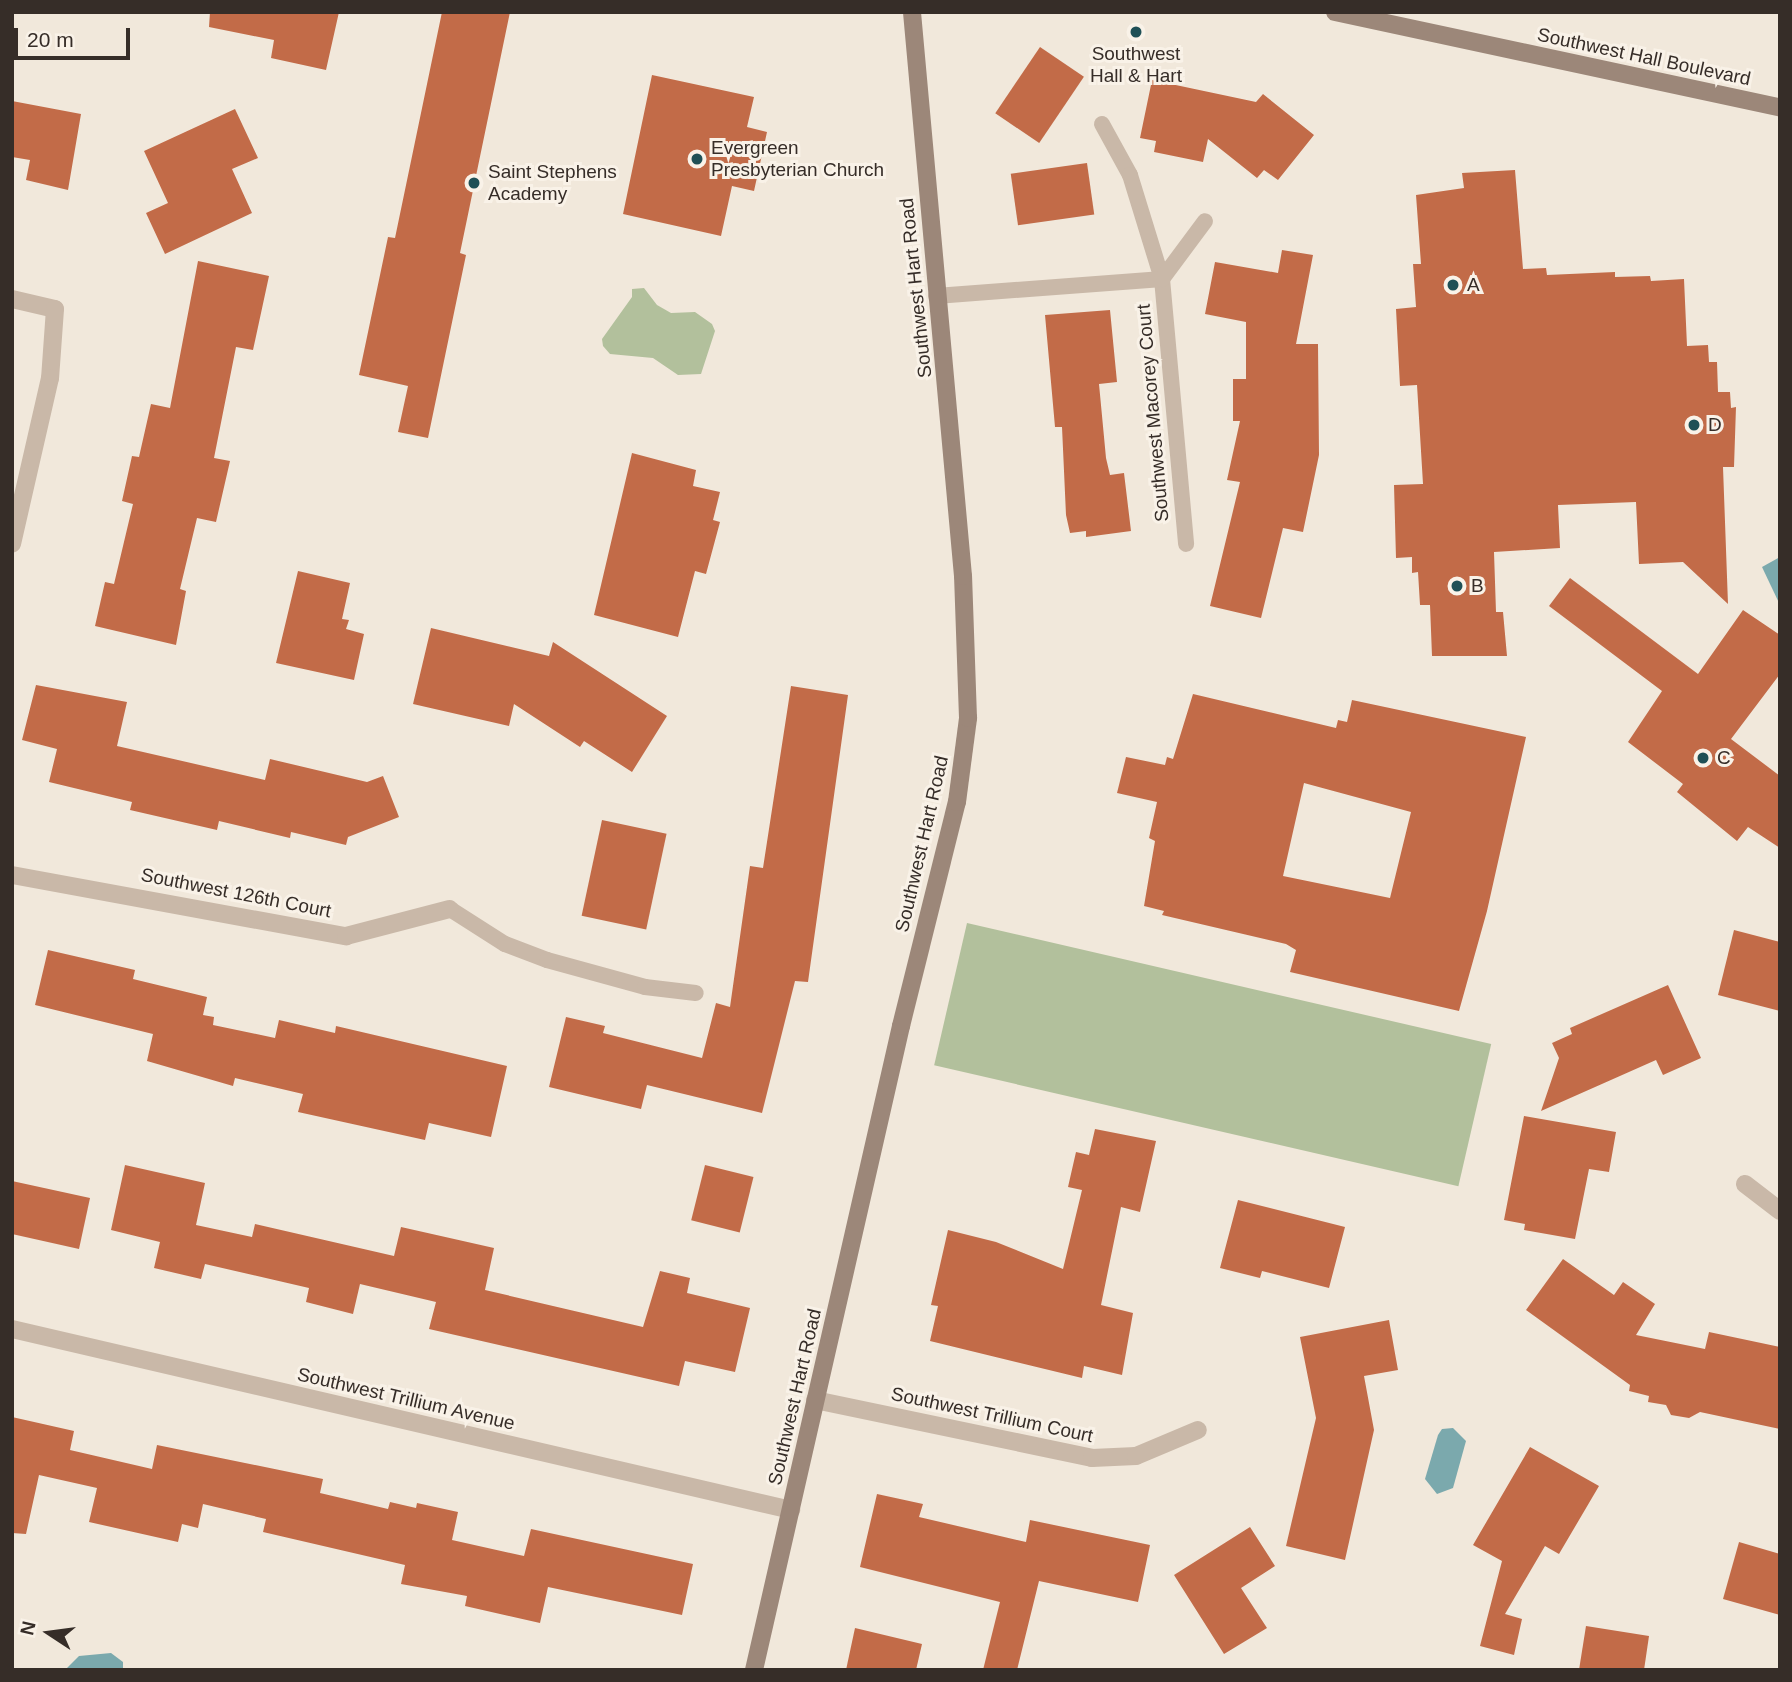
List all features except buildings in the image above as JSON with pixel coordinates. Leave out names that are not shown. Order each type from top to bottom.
[{"type":"street","name":"Southwest Hart Road","points":[[754,1670],[957,802],[968,718],[967,621],[912,12]]},
{"type":"street","name":"Southwest Hall Boulevard","points":[[1335,12],[1780,107]]},
{"type":"street","points":[[12,299],[55,309],[50,377],[12,544]]},
{"type":"street","name":"Southwest 126th Court","points":[[12,875],[346,936],[450,909]]},
{"type":"street","points":[[1745,1184],[1780,1211]]},
{"type":"street","name":"Southwest Trillium Avenue","points":[[12,1329],[791,1510]]},
{"type":"street","name":"Southwest Trillium Court","points":[[816,1400],[1092,1458],[1136,1456],[1198,1430]]},
{"type":"lane","name":"Southwest Macorey Court","points":[[1102,124],[1130,175],[1162,279],[1186,544]]},
{"type":"lane","name":"Southwest Macorey Court","points":[[936,296],[1162,279],[1205,220]]},
{"type":"lane","points":[[450,909],[505,944],[547,960],[645,987],[696,993]]},
{"type":"green space","points":[[644,288],[657,305],[671,313],[695,312],[712,324],[715,331],[701,374],[678,375],[653,358],[610,354],[603,346],[602,339],[632,297],[632,289]]},
{"type":"green space","points":[[967,923],[1491,1044],[1458,1186],[934,1065]]},
{"type":"water","points":[[1780,557],[1780,605],[1762,567]]},
{"type":"water","points":[[1453,1428],[1466,1441],[1453,1488],[1437,1494],[1425,1479],[1438,1435],[1442,1429]]},
{"type":"water","points":[[111,1653],[123,1662],[123,1670],[65,1670],[79,1656]]},
{"type":"place","name":"Southwest Hall & Hart","points":[[1136,32]]},
{"type":"place","name":"Evergreen Presbyterian Church","points":[[697,159]]},
{"type":"place","name":"Saint Stephens Academy","points":[[474,183]]},
{"type":"place","name":"A","points":[[1453,285]]},
{"type":"place","name":"D","points":[[1694,425]]},
{"type":"place","name":"B","points":[[1457,586]]},
{"type":"place","name":"C","points":[[1703,758]]}]
